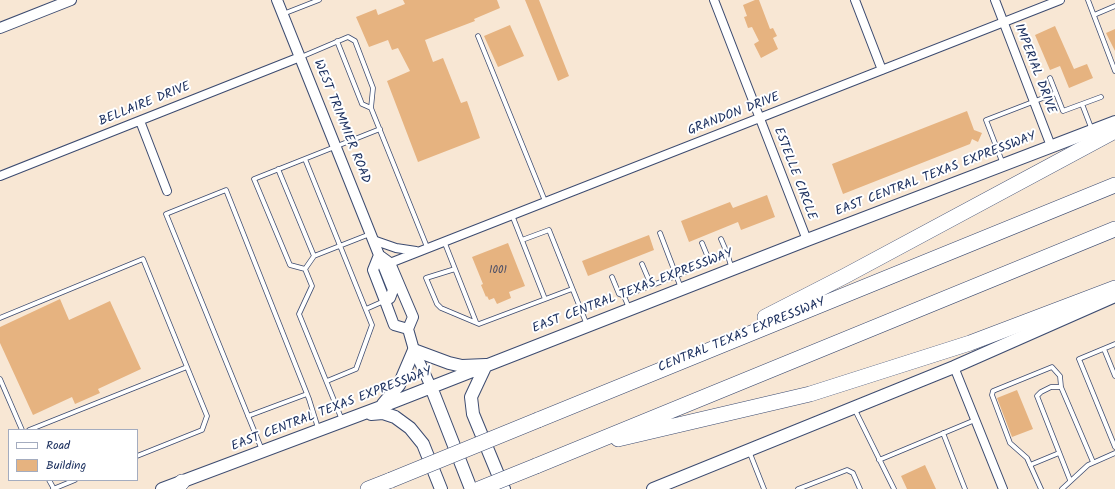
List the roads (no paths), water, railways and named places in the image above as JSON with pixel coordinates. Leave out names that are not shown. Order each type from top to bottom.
[{"type":"highway","points":[[729,342],[744,328],[845,276],[1115,131]]},
{"type":"highway","name":"CENTRAL TEXAS EXPRESSWAY","points":[[368,489],[1115,185]]},
{"type":"highway","points":[[479,489],[1115,229]]},
{"type":"highway","points":[[580,447],[810,394],[970,343],[1115,288]]},
{"type":"main road","name":"EAST CENTRAL TEXAS EXPRESSWAY","points":[[162,489],[178,485],[319,431],[732,269],[1115,122]]},
{"type":"main road","points":[[659,488],[954,367],[1115,296]]},
{"type":"main road","points":[[378,408],[392,396],[399,385],[414,350],[449,363],[462,366],[486,365],[471,397],[473,414],[504,489]]},
{"type":"main road","points":[[431,387],[471,489]]},
{"type":"main road","points":[[357,416],[383,413],[395,417],[410,428],[423,444],[441,489]]},
{"type":"street","points":[[0,28],[58,2],[71,0]]},
{"type":"street","name":"WEST TRIMMIER ROAD","points":[[278,0],[379,255]]},
{"type":"street","name":"ESTELLE CIRCLE","points":[[714,0],[807,240]]},
{"type":"street","points":[[855,0],[882,70]]},
{"type":"street","name":"IMPERIAL DRIVE","points":[[995,0],[1051,146]]},
{"type":"street","name":"GRANDON DRIVE","points":[[390,263],[1060,0]]},
{"type":"street","name":"BELLAIRE DRIVE","points":[[0,176],[300,57]]},
{"type":"street","points":[[140,121],[167,191]]},
{"type":"street","points":[[372,236],[396,248],[417,252]]},
{"type":"street","points":[[408,329],[394,325],[373,270],[379,255],[390,263],[413,317],[408,329],[414,350],[431,387]]},
{"type":"street","points":[[954,367],[1002,489]]},
{"type":"lane","points":[[283,14],[319,0]]},
{"type":"lane","points":[[1088,0],[1115,71]]},
{"type":"lane","points":[[1094,15],[1115,6]]},
{"type":"lane","points":[[478,36],[545,201]]},
{"type":"lane","points":[[300,57],[348,37],[355,41],[373,88],[371,108],[427,248]]},
{"type":"lane","points":[[337,41],[362,104],[371,108]]},
{"type":"lane","points":[[1050,78],[1063,111],[1101,97]]},
{"type":"lane","points":[[1003,165],[986,120],[1056,93]]},
{"type":"lane","points":[[1082,104],[1093,130]]},
{"type":"lane","points":[[305,269],[290,265],[254,179],[380,129]]},
{"type":"lane","points":[[305,159],[372,324],[356,369],[327,382]]},
{"type":"lane","points":[[278,169],[314,256]]},
{"type":"lane","points":[[262,452],[166,214],[226,190],[307,394],[319,431]]},
{"type":"lane","points":[[512,214],[545,299]]},
{"type":"lane","points":[[522,240],[549,230],[587,326]]},
{"type":"lane","points":[[660,233],[681,289]]},
{"type":"lane","points":[[305,269],[314,256],[340,245],[372,236]]},
{"type":"lane","points":[[721,239],[732,269]]},
{"type":"lane","points":[[444,241],[476,322]]},
{"type":"lane","points":[[702,243],[708,260]]},
{"type":"lane","points":[[624,296],[676,276],[708,260],[727,253]]},
{"type":"lane","points":[[0,318],[143,259],[208,416],[202,430],[138,456]]},
{"type":"lane","points":[[642,264],[651,285]]},
{"type":"lane","points":[[455,268],[426,278],[437,304],[441,308],[476,322],[485,323],[572,289]]},
{"type":"lane","points":[[305,269],[312,286],[299,314],[342,421]]},
{"type":"lane","points":[[612,277],[619,294],[624,296],[629,309]]},
{"type":"lane","points":[[366,309],[385,301]]},
{"type":"lane","points":[[1115,344],[1079,359],[1115,448]]},
{"type":"lane","points":[[1104,349],[1115,376]]},
{"type":"lane","points":[[32,429],[187,367]]},
{"type":"lane","points":[[1040,489],[1027,458],[1010,443],[992,396],[993,391],[1052,367],[1060,376],[1061,387],[1093,462]]},
{"type":"lane","points":[[0,379],[22,429]]},
{"type":"lane","points":[[1061,387],[1051,387],[1041,392],[1037,396],[1070,480]]},
{"type":"lane","points":[[248,416],[307,394]]},
{"type":"lane","points":[[853,408],[894,489]]},
{"type":"lane","points":[[879,460],[975,420]]},
{"type":"lane","points":[[943,433],[965,489]]},
{"type":"lane","points":[[749,451],[764,489]]},
{"type":"lane","points":[[1030,465],[1059,453]]},
{"type":"lane","points":[[1062,489],[1070,480],[1093,462],[1115,453]]},
{"type":"lane","points":[[798,489],[847,470],[853,473],[860,489]]},
{"type":"lane","points":[[54,489],[73,481]]}]
